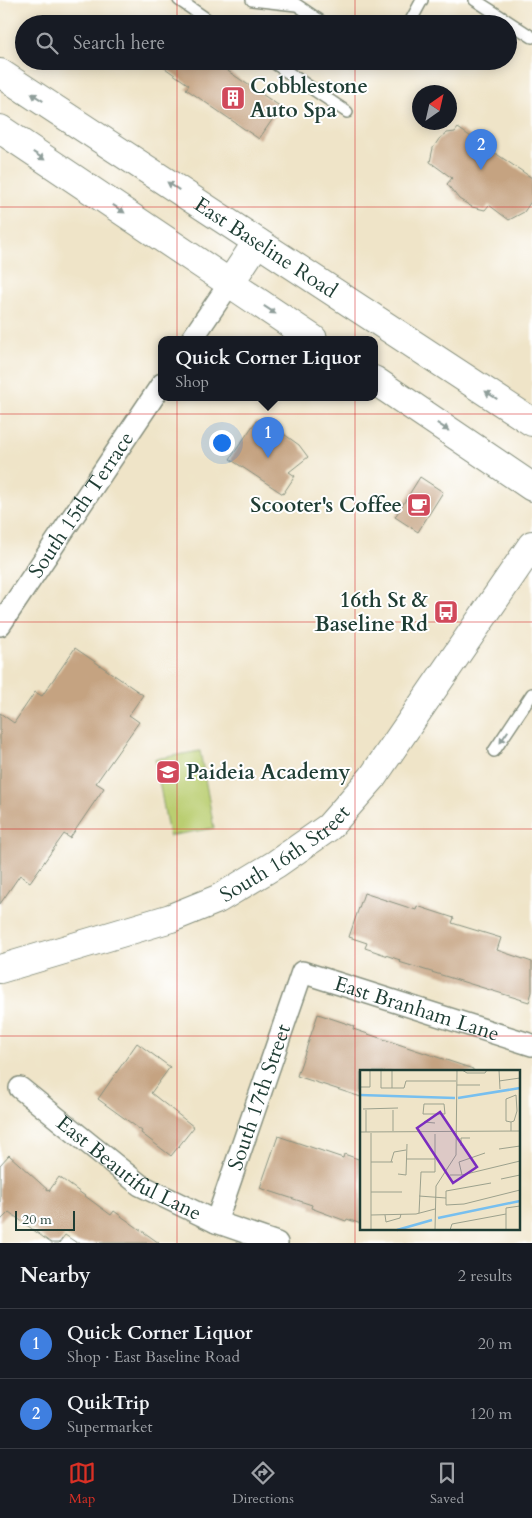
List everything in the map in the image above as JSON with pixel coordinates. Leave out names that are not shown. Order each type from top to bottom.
[{"type":"main road","name":"East Baseline Road","points":[[0,73],[532,422]]},
{"type":"main road","points":[[0,129],[309,336]]},
{"type":"main road","points":[[230,283],[257,242]]},
{"type":"main road","points":[[378,383],[532,487]]},
{"type":"main road","name":"South 16th Street","points":[[0,969],[171,918],[218,899],[276,864],[329,827],[372,778],[532,545]]},
{"type":"street","points":[[194,336],[230,283]]},
{"type":"street","name":"South 15th Terrace","points":[[0,625],[158,390]]},
{"type":"street","name":"East Branham Lane","points":[[302,972],[532,1046]]},
{"type":"street","name":"South 17th Street","points":[[216,1222],[302,972]]},
{"type":"street","name":"East Beautiful Lane","points":[[20,1088],[140,1185],[216,1222],[277,1243]]},
{"type":"lane","points":[[179,0],[201,15]]},
{"type":"lane","points":[[252,0],[292,2],[312,15]]},
{"type":"lane","points":[[414,15],[422,0]]},
{"type":"lane","points":[[475,0],[498,15]]},
{"type":"lane","points":[[517,28],[532,38]]},
{"type":"lane","points":[[285,70],[348,112]]},
{"type":"lane","points":[[494,751],[532,694]]},
{"type":"green space","points":[[200,751],[214,828],[169,836],[155,759]]},
{"type":"building","name":"Cobblestone Auto Spa","points":[[168,70],[226,70],[281,107],[259,139],[186,89],[189,85]]},
{"type":"building","points":[[458,128],[532,178],[532,200],[524,212],[509,220],[489,205],[485,210],[472,207],[459,199],[447,184],[452,178],[430,162],[433,148],[439,139],[447,133],[455,132]]},
{"type":"building","points":[[256,421],[263,425],[274,427],[299,445],[308,457],[289,472],[295,476],[283,494],[230,459]]},
{"type":"building","name":"Scooter's Coffee","points":[[420,477],[443,492],[418,532],[395,517]]},
{"type":"building","points":[[75,648],[143,695],[129,715],[139,722],[96,783],[104,788],[70,838],[64,834],[30,882],[20,875],[0,904],[0,713],[14,723],[35,692],[42,696]]},
{"type":"building","points":[[364,893],[416,910],[417,906],[454,918],[452,923],[501,938],[497,950],[532,962],[532,992],[529,1002],[399,962],[400,960],[365,948],[367,943],[349,937]]},
{"type":"building","points":[[318,1014],[354,1026],[353,1029],[473,1069],[360,1070],[360,1097],[297,1076]]},
{"type":"building","points":[[137,1043],[170,1067],[151,1093],[194,1127],[171,1156],[141,1133],[142,1131],[98,1099]]},
{"type":"building","points":[[278,1136],[343,1158],[344,1154],[360,1160],[360,1224],[347,1219],[346,1221],[311,1208],[312,1205],[260,1188]]},
{"type":"building","points":[[9,1155],[49,1191],[59,1177],[111,1215],[114,1211],[159,1243],[77,1243],[65,1235],[59,1243],[51,1243],[9,1212],[0,1221],[0,1165]]},
{"type":"place","name":"Cobblestone Auto Spa","points":[[233,98]]},
{"type":"place","name":"QuikTrip","points":[[481,170]]},
{"type":"place","name":"Quick Corner Liquor","points":[[268,458]]},
{"type":"place","name":"Scooter's Coffee","points":[[419,505]]},
{"type":"place","name":"16th St & Baseline Rd","points":[[446,612]]},
{"type":"place","name":"Paideia Academy","points":[[168,772]]}]
